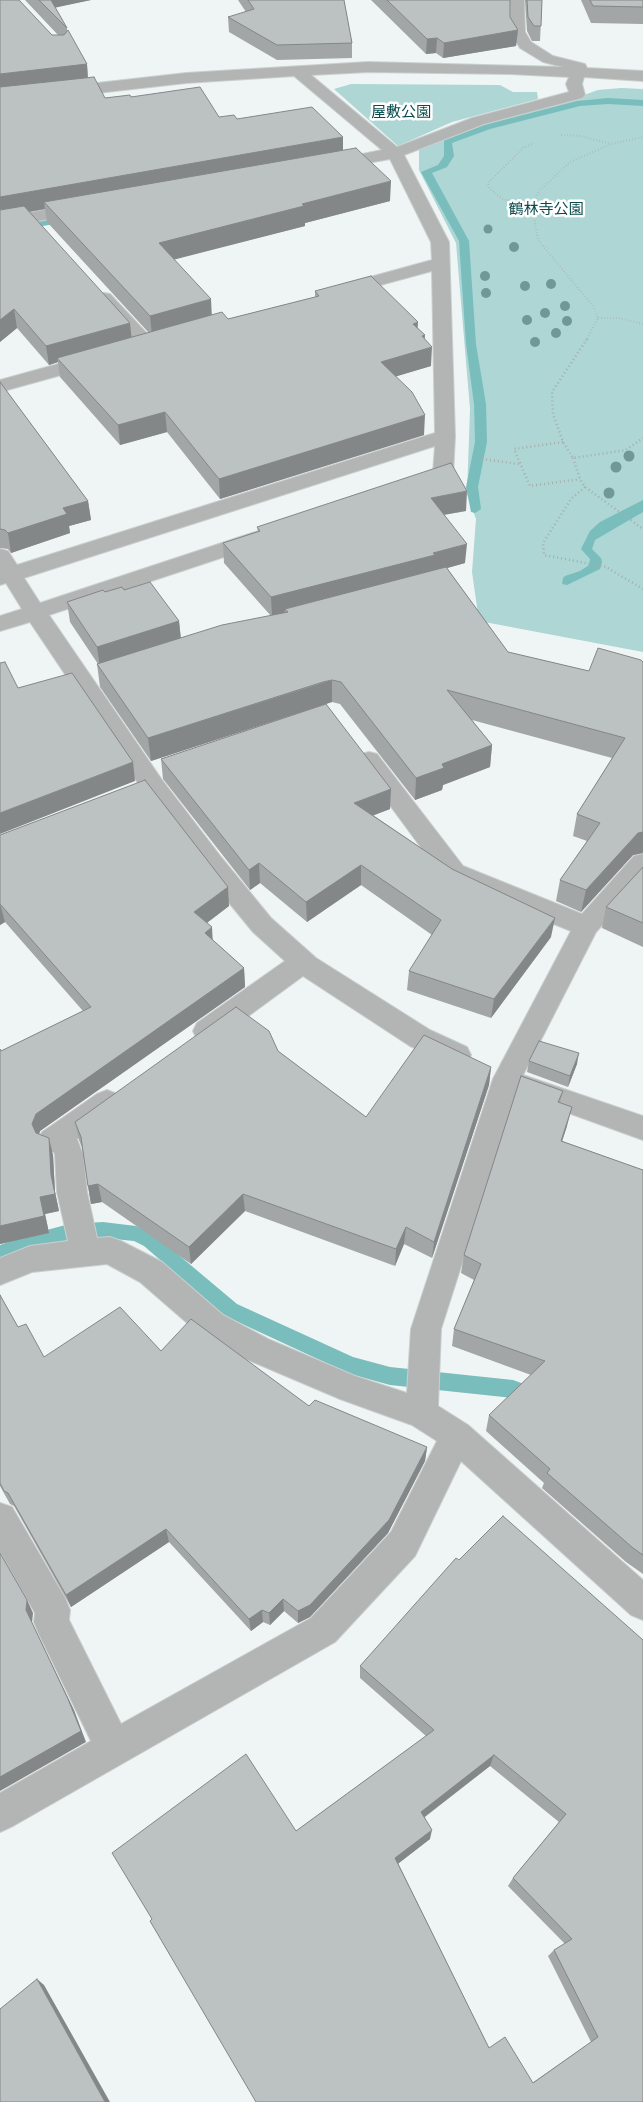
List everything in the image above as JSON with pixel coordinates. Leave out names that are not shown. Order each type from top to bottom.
[{"type":"street","points":[[308,168],[395,153],[478,122],[577,95],[574,84],[580,67],[548,59],[525,45],[518,32],[517,0]]},
{"type":"street","points":[[0,99],[177,78],[368,67],[578,72],[643,76]]},
{"type":"street","points":[[297,70],[395,153],[440,242],[445,436],[443,476],[397,491]]},
{"type":"street","points":[[0,223],[35,222],[97,206]]},
{"type":"street","points":[[328,294],[442,262]]},
{"type":"street","points":[[94,288],[147,345]]},
{"type":"street","points":[[129,350],[166,340]]},
{"type":"street","points":[[0,386],[110,355]]},
{"type":"street","points":[[445,436],[4,570],[35,612],[92,679],[149,780],[212,864],[262,925],[304,962],[420,1038],[492,1072],[643,1128]]},
{"type":"street","points":[[0,624],[276,532]]},
{"type":"street","points":[[355,742],[454,872],[586,926]]},
{"type":"street","points":[[422,1413],[426,1329],[492,1072],[562,975],[586,926],[643,863]]},
{"type":"street","points":[[190,1043],[304,962]]},
{"type":"street","points":[[85,1253],[72,1192],[70,1155],[56,1138],[126,1088]]},
{"type":"street","points":[[0,1272],[30,1259],[110,1250],[151,1272],[212,1325],[257,1349],[351,1389],[422,1413],[457,1436],[643,1603]]},
{"type":"street","points":[[0,1813],[323,1630],[403,1544],[457,1436]]},
{"type":"street","points":[[0,1520],[53,1610],[51,1622],[114,1748]]},
{"type":"path","points":[[560,135],[580,136],[611,144]]},
{"type":"path","points":[[643,137],[611,144],[570,162],[540,190],[532,205],[538,240],[594,306],[598,318],[592,332],[552,392],[553,414],[563,442],[573,458],[580,479],[586,488],[643,529]]},
{"type":"path","points":[[532,205],[502,199],[489,188],[488,183],[522,148],[536,142]]},
{"type":"path","points":[[598,318],[618,318],[643,324]]},
{"type":"path","points":[[573,458],[626,450],[643,438]]},
{"type":"path","points":[[563,442],[514,449],[530,486],[580,479]]},
{"type":"path","points":[[586,488],[570,499],[543,543],[544,556],[606,567],[643,589]]},
{"type":"green space","name":"屋敷公園","points":[[351,84],[500,85],[513,92],[537,92],[538,99],[452,122],[398,146],[334,89]]},
{"type":"green space","name":"鶴林寺公園","points":[[643,89],[643,652],[479,621],[472,572],[476,519],[467,494],[470,409],[456,243],[419,170],[419,148],[476,126],[562,103],[598,90]]},
{"type":"shaded area","points":[[643,500],[643,512],[595,540],[592,549],[601,558],[600,569],[567,585],[562,584],[565,576],[580,571],[589,565],[590,559],[581,549],[590,531],[600,522]]},
{"type":"building","points":[[0,0],[19,0],[52,35],[64,35],[68,30],[87,64],[0,74]]},
{"type":"building","points":[[39,0],[51,0],[67,28]]},
{"type":"building","points":[[248,0],[344,0],[352,43],[277,45],[228,17],[254,9]]},
{"type":"building","points":[[387,0],[510,0],[510,17],[518,30],[444,43],[437,38],[427,39]]},
{"type":"building","points":[[527,0],[542,0],[541,26],[534,26],[528,17]]},
{"type":"building","points":[[590,0],[643,0],[643,7],[593,6]]},
{"type":"building","points":[[94,77],[105,98],[130,95],[131,97],[200,87],[219,117],[234,115],[237,119],[312,107],[343,137],[0,197],[0,87]]},
{"type":"building","points":[[356,148],[391,181],[302,204],[304,206],[159,243],[211,299],[150,316],[44,202]]},
{"type":"building","points":[[24,206],[130,323],[46,346],[14,309],[0,320],[0,210]]},
{"type":"building","points":[[371,276],[418,322],[413,324],[425,335],[422,336],[432,347],[381,362],[412,392],[425,415],[219,479],[165,412],[118,425],[57,358],[222,312],[228,319],[319,296],[315,291]]},
{"type":"building","points":[[0,382],[88,501],[63,508],[67,514],[8,533],[0,529]]},
{"type":"building","points":[[451,463],[467,491],[431,498],[467,544],[433,553],[435,555],[271,597],[223,543],[260,531],[257,527]]},
{"type":"building","points":[[446,567],[508,652],[589,671],[598,648],[643,662],[643,832],[638,833],[586,890],[560,880],[600,823],[577,814],[625,738],[447,690],[492,745],[442,764],[444,768],[416,778],[341,682],[332,680],[323,682],[148,738],[97,664],[222,625],[288,612],[285,609]]},
{"type":"building","points":[[150,582],[179,621],[97,647],[67,602],[103,590],[105,592],[122,587],[124,590]]},
{"type":"building","points":[[5,662],[18,688],[72,673],[133,762],[0,813],[0,663]]},
{"type":"building","points":[[326,704],[391,789],[354,803],[452,869],[555,918],[494,999],[409,971],[441,920],[361,865],[306,902],[259,863],[249,870],[161,759]]},
{"type":"building","points":[[145,780],[228,887],[194,912],[212,927],[205,933],[244,968],[36,1114],[32,1124],[36,1133],[49,1138],[51,1175],[55,1194],[40,1197],[44,1216],[0,1226],[0,1049],[1,1051],[91,1007],[0,904],[0,835]]},
{"type":"building","points":[[643,867],[643,923],[606,907]]},
{"type":"building","points":[[236,1007],[269,1031],[278,1051],[366,1117],[424,1035],[491,1067],[434,1242],[406,1227],[396,1249],[243,1194],[189,1247],[98,1184],[88,1186],[81,1137],[75,1122]]},
{"type":"building","points":[[539,1041],[579,1053],[570,1076],[529,1061]]},
{"type":"building","points":[[521,1076],[563,1091],[558,1102],[572,1107],[561,1141],[643,1170],[643,1555],[547,1473],[550,1469],[489,1415],[545,1361],[454,1329],[481,1264],[464,1255]]},
{"type":"building","points":[[0,1295],[18,1327],[26,1324],[44,1357],[120,1307],[161,1351],[191,1319],[309,1406],[315,1400],[427,1447],[389,1520],[310,1605],[298,1611],[283,1599],[269,1613],[262,1610],[249,1619],[166,1529],[66,1595],[8,1493],[4,1491],[0,1483]]},
{"type":"building","points":[[503,1516],[643,1640],[643,2102],[256,2102],[150,1921],[152,1919],[112,1853],[246,1754],[296,1831],[434,1730],[360,1666],[456,1558],[459,1560]],"holes":[[[494,1755],[566,1814],[513,1878],[572,1939],[554,1950],[598,2037],[533,2083],[505,2037],[489,2048],[395,1858],[432,1830],[421,1812]]]},
{"type":"building","points":[[0,1553],[27,1600],[26,1610],[81,1731],[0,1777]]},
{"type":"building","points":[[37,1979],[105,2102],[0,2102],[0,2009]]},
{"type":"waterway","points":[[475,509],[472,487],[481,442],[480,404],[471,344],[464,241],[426,172],[442,167],[449,156],[447,142],[487,127],[580,103],[608,101],[643,103]]},
{"type":"waterway","points":[[0,230],[69,219]]},
{"type":"waterway","points":[[0,1253],[31,1241],[69,1232],[103,1230],[136,1234],[150,1241],[231,1310],[350,1365],[390,1376],[513,1389],[536,1397]]}]
